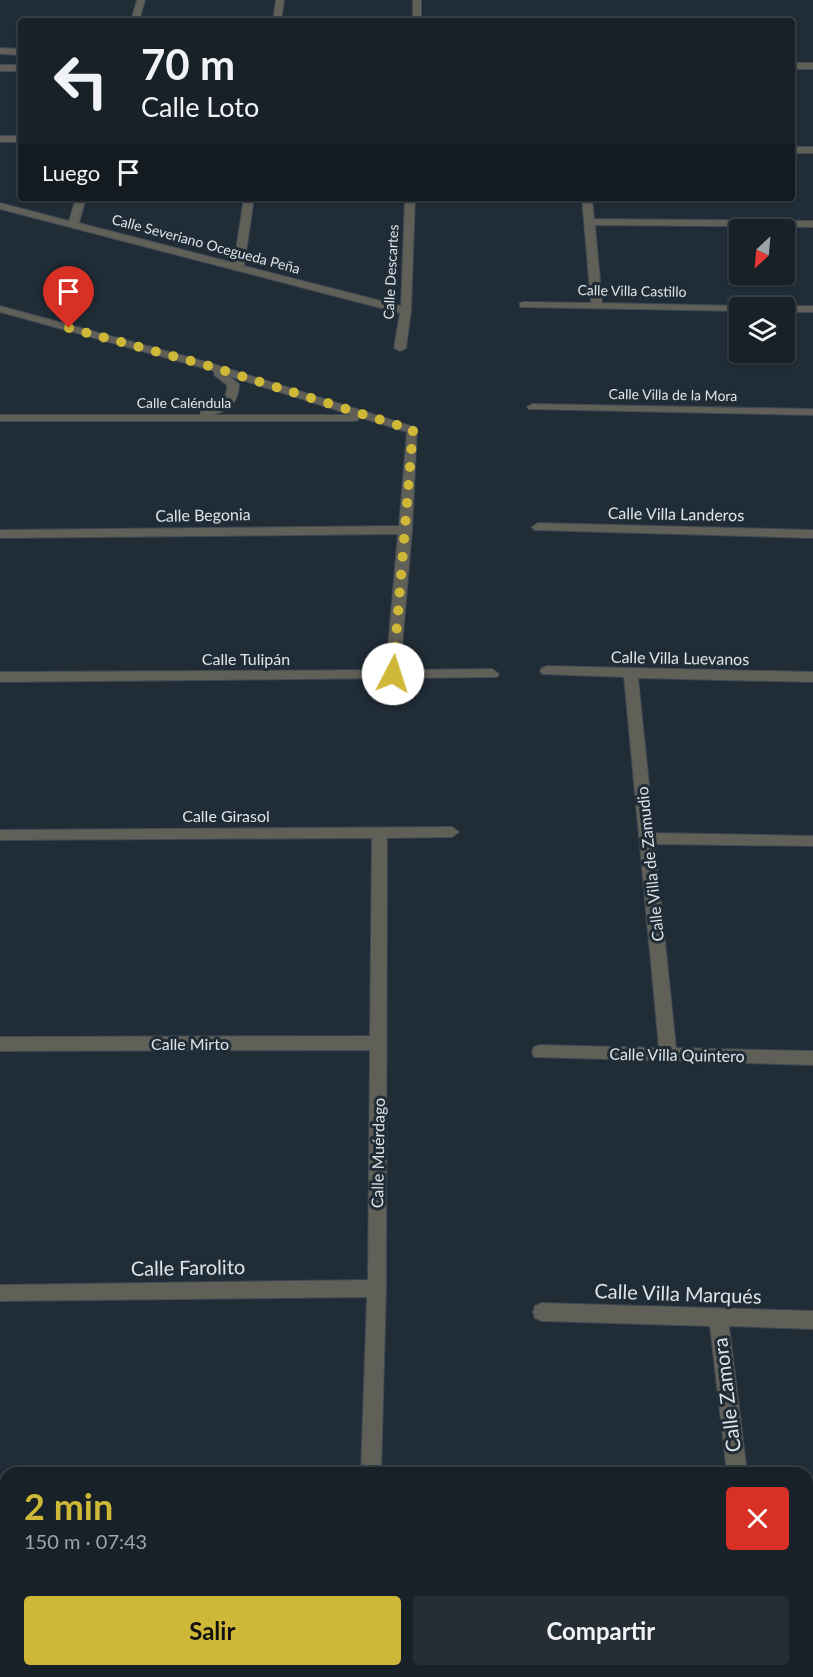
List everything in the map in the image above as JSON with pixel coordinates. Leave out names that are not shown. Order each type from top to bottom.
[{"type":"street","points":[[136,18],[141,0]]},
{"type":"street","points":[[277,18],[280,0]]},
{"type":"street","points":[[417,0],[417,18]]},
{"type":"street","points":[[0,51],[18,52]]},
{"type":"street","points":[[795,66],[813,66]]},
{"type":"street","points":[[0,68],[18,68]]},
{"type":"street","points":[[0,139],[18,139]]},
{"type":"street","points":[[795,150],[813,150]]},
{"type":"street","points":[[73,225],[80,201]]},
{"type":"street","points":[[239,268],[249,201]]},
{"type":"street","name":"Calle Descartes","points":[[400,348],[406,311],[410,201]]},
{"type":"street","points":[[586,201],[597,306]]},
{"type":"street","name":"Calle Severiano Ocegueda Peña","points":[[0,206],[406,311]]},
{"type":"street","points":[[588,222],[813,224]]},
{"type":"street","name":"Calle Villa Castillo","points":[[524,305],[729,308]]},
{"type":"street","points":[[0,309],[206,365],[368,418],[413,430],[393,674]]},
{"type":"street","points":[[795,309],[813,309]]},
{"type":"street","points":[[188,418],[224,407],[234,393],[233,384],[227,378],[206,365]]},
{"type":"street","name":"Calle Villa de la Mora","points":[[533,407],[813,412]]},
{"type":"street","name":"Calle Caléndula","points":[[0,418],[368,418]]},
{"type":"street","name":"Calle Villa Landeros","points":[[538,527],[813,534]]},
{"type":"street","name":"Calle Begonia","points":[[0,534],[406,530]]},
{"type":"street","name":"Calle Villa Luevanos","points":[[547,671],[813,677]]},
{"type":"street","name":"Calle Tulipán","points":[[0,677],[492,674]]},
{"type":"street","name":"Calle Villa de Zamudio","points":[[631,674],[668,1055]]},
{"type":"street","name":"Calle Girasol","points":[[0,836],[452,832]]},
{"type":"street","name":"Calle Muérdago","points":[[372,1467],[377,1288],[380,833]]},
{"type":"street","points":[[648,838],[813,841]]},
{"type":"street","name":"Calle Mirto","points":[[0,1044],[380,1043]]},
{"type":"street","name":"Calle Villa Quintero","points":[[540,1052],[813,1058]]},
{"type":"street","name":"Calle Farolito","points":[[0,1293],[377,1288]]},
{"type":"street","name":"Calle Villa Marqués","points":[[542,1312],[813,1320]]},
{"type":"street","name":"Calle Zamora","points":[[718,1317],[735,1467]]},
{"type":"route","points":[[69,328],[206,365],[368,418],[413,430],[393,674]]}]
